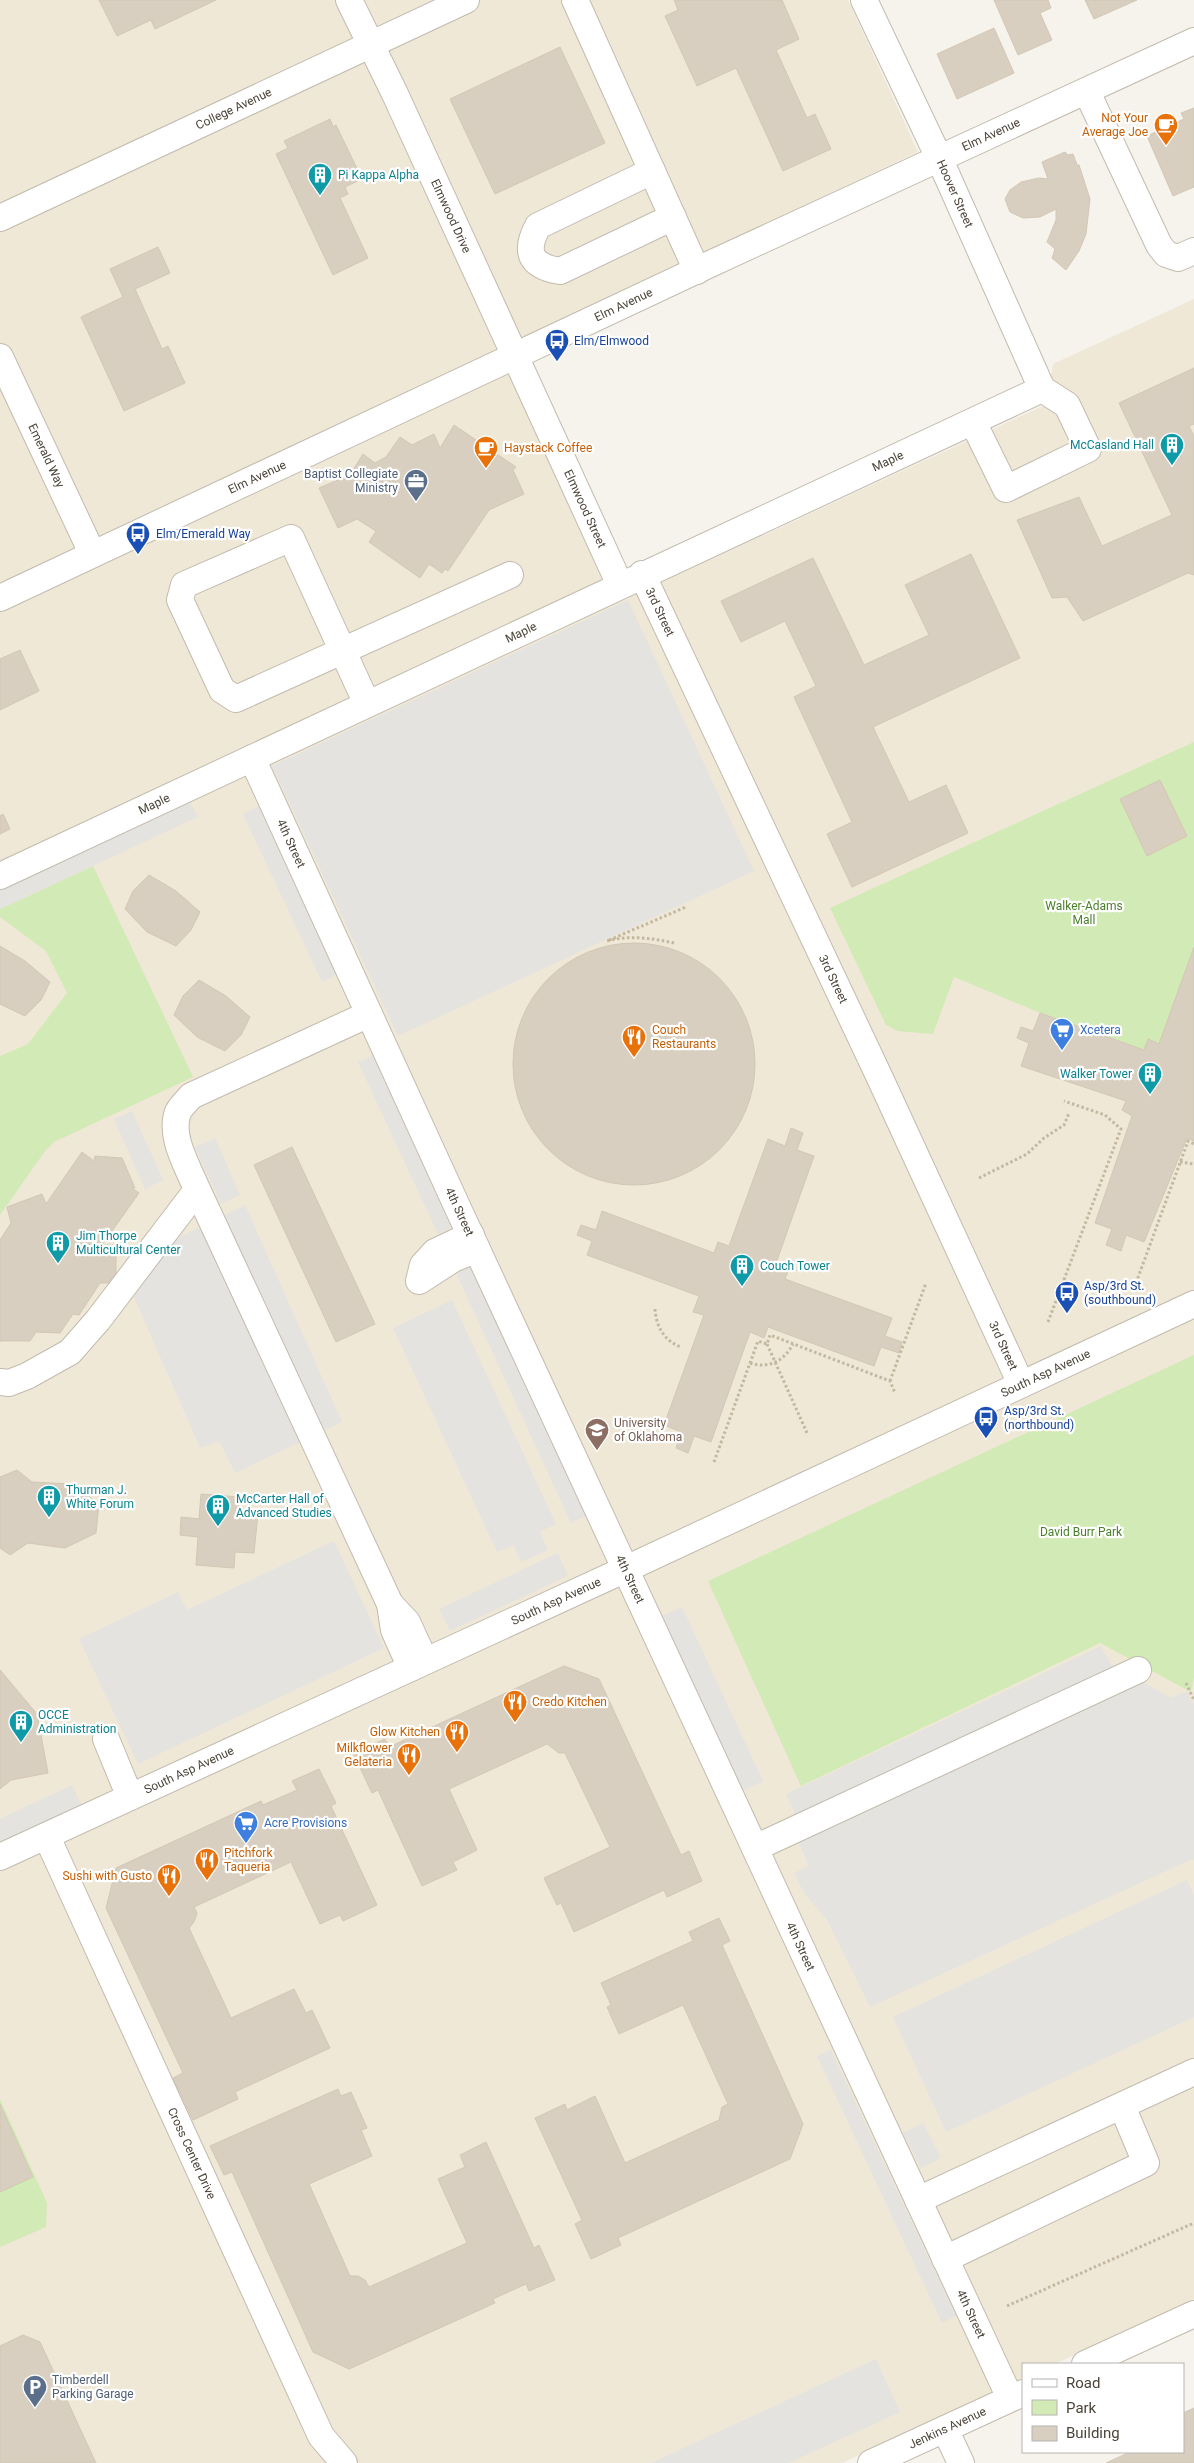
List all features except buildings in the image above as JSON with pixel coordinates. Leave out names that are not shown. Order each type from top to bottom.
[{"type":"street","name":"Elmwood Drive","points":[[349,0],[538,406]]},
{"type":"street","name":"College Avenue","points":[[0,218],[466,0]]},
{"type":"street","points":[[575,0],[697,271]]},
{"type":"street","name":"Hoover Street","points":[[864,0],[940,160],[1042,389]]},
{"type":"street","name":"Elm Avenue","points":[[0,598],[92,553],[1194,41]]},
{"type":"street","points":[[1087,92],[1159,246],[1166,254],[1178,258],[1194,251]]},
{"type":"street","points":[[652,171],[538,226],[530,241],[534,260],[544,268],[560,271],[673,217]]},
{"type":"street","name":"Emerald Way","points":[[0,357],[92,553]]},
{"type":"street","points":[[973,422],[1006,489],[1088,449],[1067,406],[1042,389]]},
{"type":"street","name":"Maple","points":[[0,876],[631,579],[1042,389]]},
{"type":"street","name":"Elmwood Street","points":[[538,406],[631,579]]},
{"type":"street","points":[[367,704],[342,650],[291,538],[184,585],[180,600],[184,609],[222,690],[236,699],[342,650],[510,575]]},
{"type":"street","name":"3rd Street","points":[[631,579],[879,1076],[1021,1384]]},
{"type":"street","name":"4th Street","points":[[252,758],[945,2259],[1016,2396]]},
{"type":"street","points":[[369,1014],[191,1096],[179,1111],[175,1127],[179,1148],[197,1190],[390,1604],[407,1622],[418,1665]]},
{"type":"street","points":[[0,1382],[9,1383],[27,1376],[70,1352],[98,1320],[197,1190]]},
{"type":"street","name":"South Asp Avenue","points":[[0,1857],[626,1569],[1194,1304]]},
{"type":"street","points":[[755,1848],[1138,1670]]},
{"type":"street","points":[[106,1739],[130,1797]]},
{"type":"street","name":"Cross Center Drive","points":[[46,1837],[321,2436],[344,2463]]},
{"type":"street","points":[[918,2200],[1194,2072]]},
{"type":"street","points":[[945,2259],[1146,2163],[1122,2106]]},
{"type":"street","points":[[1086,2363],[1194,2314]]},
{"type":"street","name":"Jenkins Avenue","points":[[871,2463],[1016,2396]]},
{"type":"street","points":[[945,2429],[962,2463]]},
{"type":"path","points":[[674,943],[621,937],[607,941],[686,907]]},
{"type":"path","points":[[1048,1322],[1121,1129],[1105,1115],[1064,1101]]},
{"type":"path","points":[[979,1178],[1027,1154],[1044,1138],[1064,1126],[1069,1113]]},
{"type":"path","points":[[1136,1283],[1188,1141],[1194,1144]]},
{"type":"path","points":[[1180,1162],[1194,1164]]},
{"type":"path","points":[[894,1393],[890,1381],[926,1283]]},
{"type":"path","points":[[655,1309],[656,1323],[660,1329],[671,1342],[681,1347]]},
{"type":"path","points":[[808,1435],[767,1344],[770,1335],[890,1381]]},
{"type":"path","points":[[714,1462],[758,1341],[767,1344]]},
{"type":"path","points":[[750,1362],[761,1365],[775,1363],[786,1355],[793,1344]]},
{"type":"path","points":[[1186,1683],[1194,1700]]},
{"type":"path","points":[[1007,2306],[1194,2223]]},
{"type":"shaded area","name":"University of Oklahoma","points":[[0,0],[848,0],[918,152],[500,349],[617,603],[1047,404],[1053,364],[1194,299],[1194,2299],[1057,2363],[1022,2363],[1022,2379],[842,2463],[0,2463]]},
{"type":"shaded area","points":[[628,600],[754,871],[398,1036],[272,766]]},
{"type":"shaded area","points":[[188,798],[198,817],[0,909],[0,885]]},
{"type":"shaded area","points":[[264,804],[343,972],[322,982],[243,814]]},
{"type":"shaded area","points":[[381,1052],[460,1224],[438,1234],[358,1062]]},
{"type":"shaded area","points":[[132,1111],[163,1180],[145,1189],[114,1119]]},
{"type":"shaded area","points":[[215,1138],[240,1195],[221,1204],[195,1147]]},
{"type":"shaded area","points":[[245,1205],[342,1422],[235,1473],[219,1441],[200,1448],[134,1297],[174,1240]]},
{"type":"shaded area","points":[[476,1264],[591,1514],[571,1523],[456,1273]]},
{"type":"shaded area","points":[[452,1300],[556,1524],[540,1532],[548,1550],[521,1562],[514,1545],[497,1552],[393,1328]]},
{"type":"shaded area","points":[[334,1541],[384,1648],[138,1764],[79,1639],[178,1592],[187,1610]]},
{"type":"shaded area","points":[[558,1553],[568,1576],[450,1631],[439,1609]]},
{"type":"shaded area","points":[[682,1607],[763,1781],[742,1791],[660,1617]]},
{"type":"shaded area","points":[[1101,1646],[1111,1664],[1171,1698],[1187,1691],[1194,1705],[1194,1861],[1192,1859],[870,2007],[827,1920],[804,1893],[794,1873],[809,1866],[798,1841],[794,1811],[786,1794]]},
{"type":"shaded area","points":[[72,1785],[82,1806],[0,1845],[0,1819]]},
{"type":"shaded area","points":[[1187,1880],[1194,1895],[1194,2017],[946,2132],[893,2017]]},
{"type":"shaded area","points":[[831,2050],[956,2316],[942,2323],[817,2056]]},
{"type":"shaded area","points":[[923,2123],[941,2158],[921,2168],[903,2133]]},
{"type":"shaded area","points":[[876,2359],[900,2412],[789,2463],[651,2463]]},
{"type":"green space","name":"Walker-Adams Mall","points":[[1194,742],[1194,947],[1159,1044],[1144,1050],[1038,1012],[954,977],[933,1034],[897,1031],[886,1025],[830,908]]},
{"type":"green space","points":[[93,866],[193,1077],[54,1142],[45,1151],[0,1215],[0,1056],[28,1044],[67,993],[46,951],[0,917],[0,909]]},
{"type":"green space","name":"David Burr Park","points":[[1194,1355],[1194,1678],[1191,1692],[1100,1643],[801,1786],[708,1581]]},
{"type":"green space","points":[[0,2099],[47,2203],[46,2227],[0,2247]]},
{"type":"place","name":"Not Your Average Joe","points":[[1166,146]]},
{"type":"place","name":"Pi Kappa Alpha","points":[[320,196]]},
{"type":"place","name":"Elm/Elmwood","points":[[557,362]]},
{"type":"place","name":"McCasland Hall","points":[[1172,466]]},
{"type":"place","name":"Haystack Coffee","points":[[486,469]]},
{"type":"place","name":"Baptist Collegiate Ministry","points":[[416,502]]},
{"type":"place","name":"Elm/Emerald Way","points":[[138,555]]},
{"type":"place","name":"Xcetera","points":[[1062,1051]]},
{"type":"place","name":"Couch Restaurants","points":[[634,1058]]},
{"type":"place","name":"Walker Tower","points":[[1150,1095]]},
{"type":"place","name":"Jim Thorpe Multicultural Center","points":[[58,1264]]},
{"type":"place","name":"Couch Tower","points":[[742,1287]]},
{"type":"place","name":"Asp/3rd St. (southbound)","points":[[1067,1314]]},
{"type":"place","name":"Asp/3rd St. (northbound)","points":[[986,1439]]},
{"type":"place","name":"University of Oklahoma","points":[[597,1451]]},
{"type":"place","name":"Thurman J. White Forum","points":[[49,1518]]},
{"type":"place","name":"McCarter Hall of Advanced Studies","points":[[218,1527]]},
{"type":"place","name":"Credo Kitchen","points":[[515,1723]]},
{"type":"place","name":"OCCE Administration","points":[[21,1743]]},
{"type":"place","name":"Glow Kitchen","points":[[457,1753]]},
{"type":"place","name":"Milkflower Gelateria","points":[[409,1776]]},
{"type":"place","name":"Acre Provisions","points":[[246,1844]]},
{"type":"place","name":"Pitchfork Taqueria","points":[[207,1881]]},
{"type":"place","name":"Sushi with Gusto","points":[[169,1897]]},
{"type":"place","name":"Timberdell Parking Garage","points":[[35,2408]]}]
